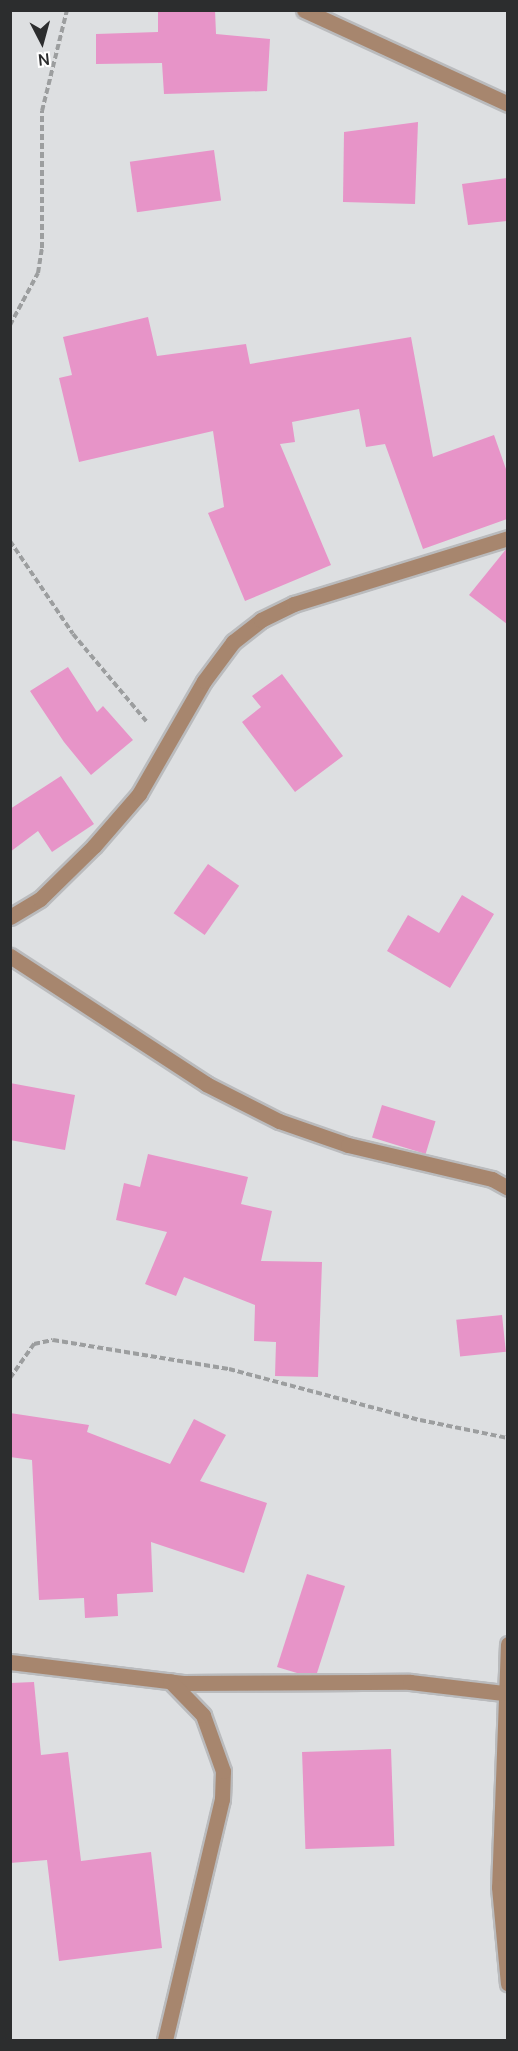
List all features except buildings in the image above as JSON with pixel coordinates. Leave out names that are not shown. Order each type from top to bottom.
[{"type":"street","points":[[304,10],[507,104]]},
{"type":"street","points":[[10,917],[40,899],[94,846],[139,794],[204,681],[227,650],[261,620],[294,604],[507,538]]},
{"type":"street","points":[[10,956],[206,1084],[279,1121],[348,1144],[492,1179],[507,1188]]},
{"type":"street","points":[[507,1644],[503,1694],[499,1887],[507,1984]]},
{"type":"street","points":[[10,1662],[170,1681],[410,1682],[503,1694]]},
{"type":"street","points":[[165,2040],[222,1799],[223,1771],[203,1715],[170,1681]]},
{"type":"path","points":[[10,325],[25,304],[38,273],[42,248],[42,111],[67,10]]},
{"type":"path","points":[[10,541],[73,634],[166,745]]},
{"type":"path","points":[[10,1378],[34,1344],[53,1340],[229,1369],[420,1420],[507,1438]]}]
